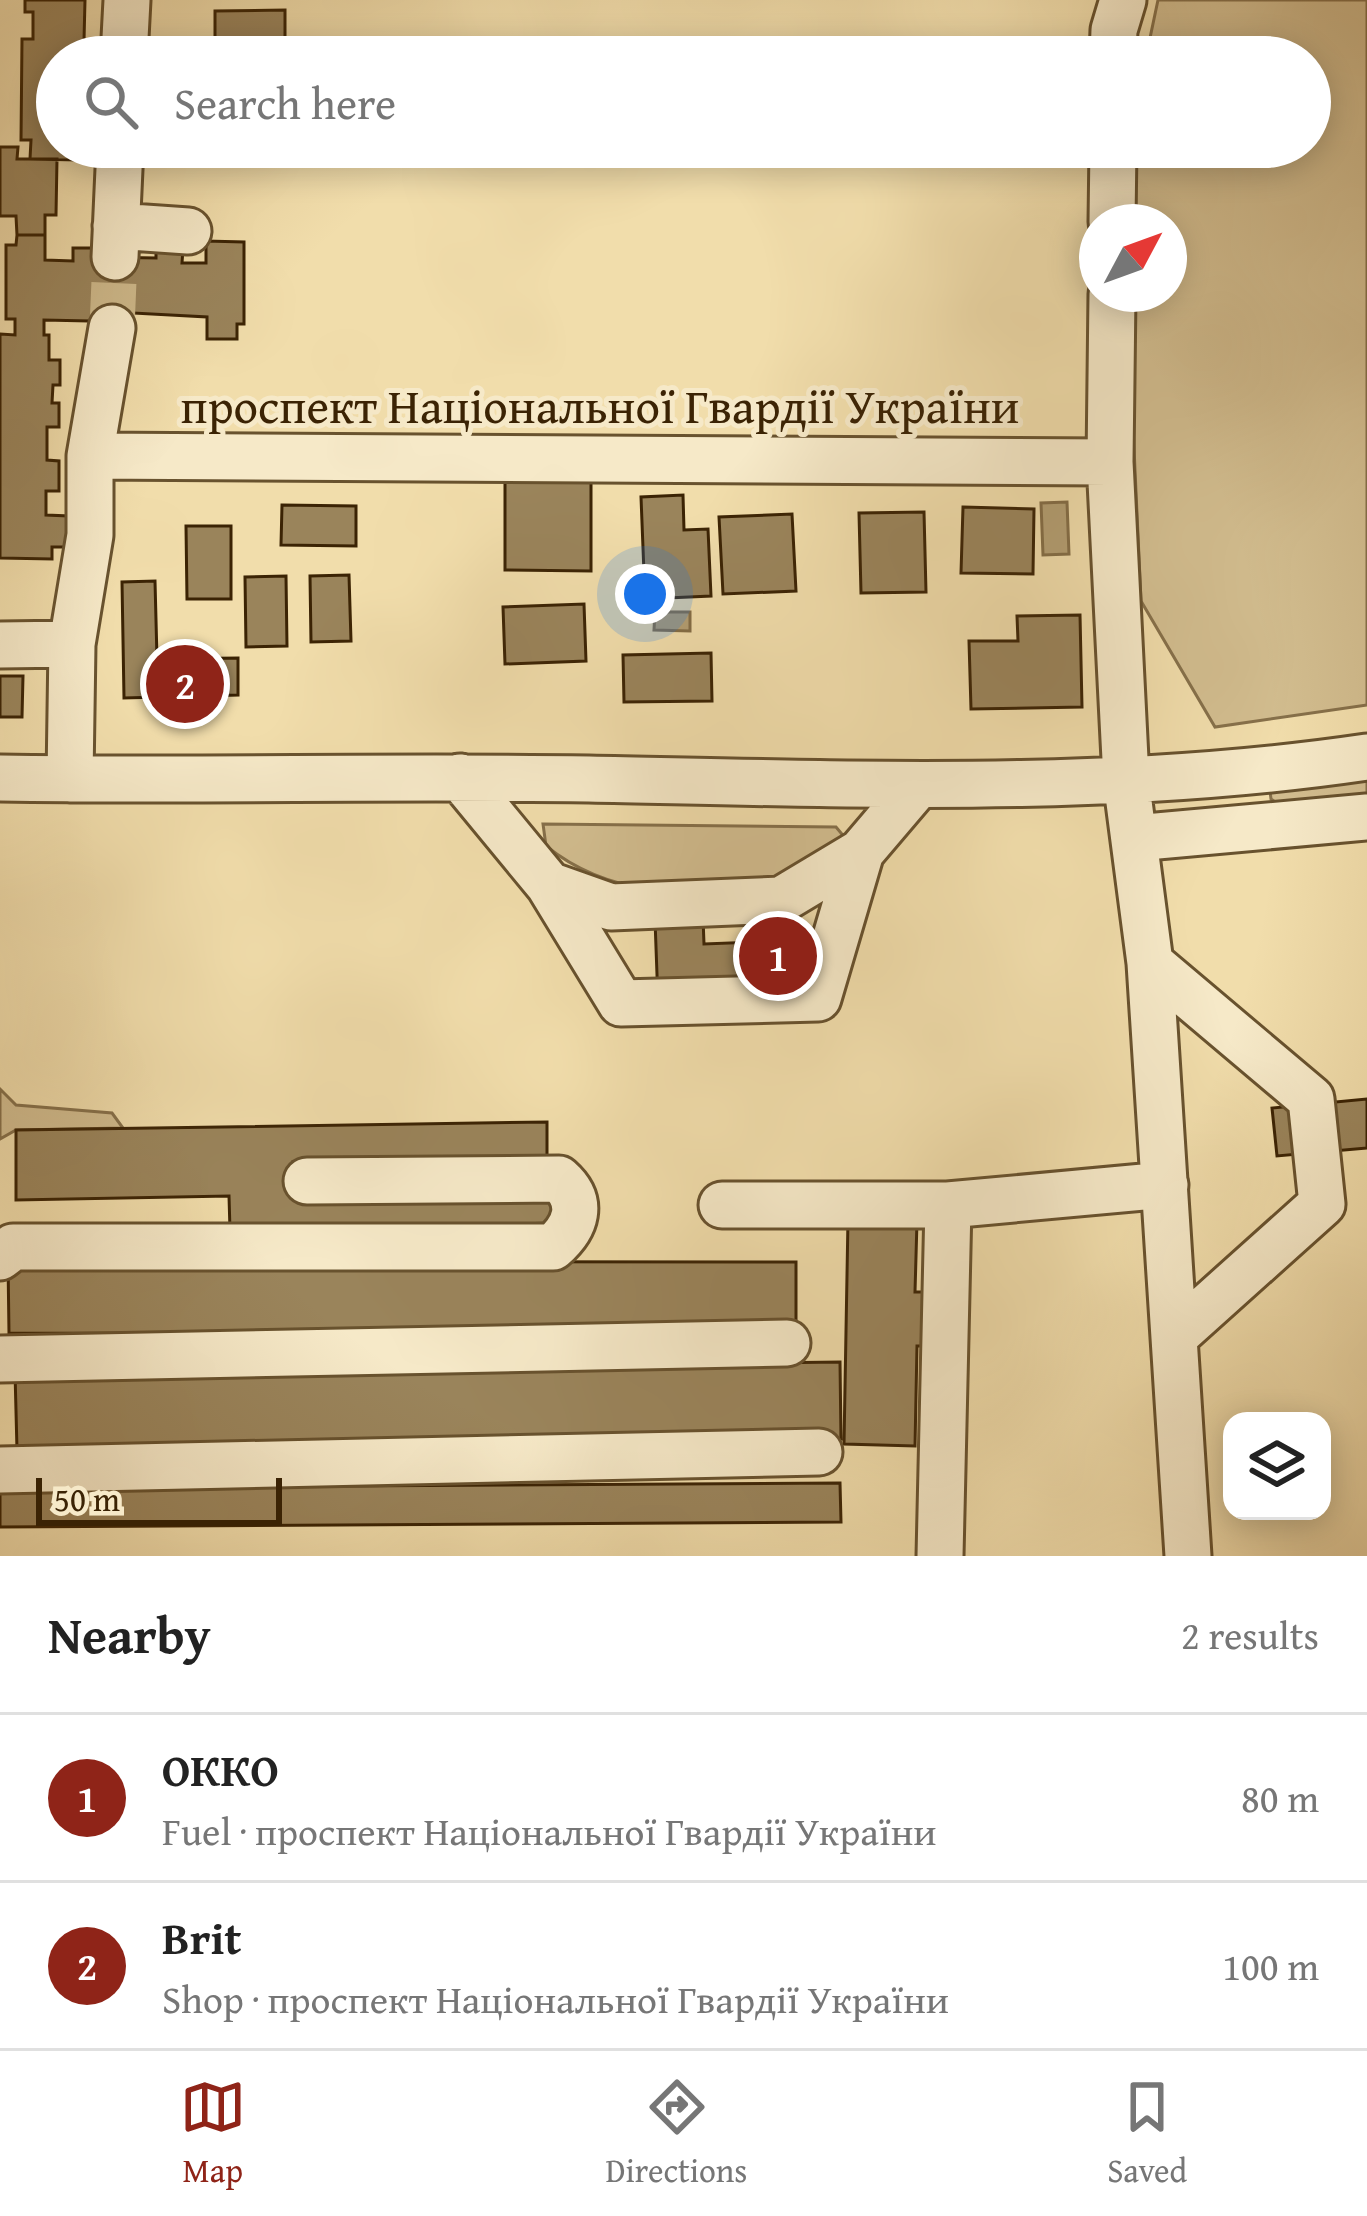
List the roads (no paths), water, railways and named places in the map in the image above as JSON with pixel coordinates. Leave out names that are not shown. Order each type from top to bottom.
[{"type":"street","points":[[125,36],[127,0]]},
{"type":"street","points":[[119,168],[116,242],[188,231]]},
{"type":"street","points":[[1112,204],[1113,168]]},
{"type":"street","points":[[1112,312],[1110,462],[1126,779],[1150,963],[1189,1556]]},
{"type":"street","points":[[70,779],[72,644],[90,535],[90,456],[112,328]]},
{"type":"street","name":"проспект Національної Гвардії України","points":[[90,456],[1110,462]]},
{"type":"street","points":[[0,645],[72,644]]},
{"type":"street","points":[[0,778],[460,777],[918,784],[1126,779],[1367,757]]},
{"type":"street","points":[[460,777],[549,885],[621,1003],[818,998],[861,852]]},
{"type":"street","points":[[549,885],[611,908],[781,900],[861,852],[918,784]]},
{"type":"street","points":[[1135,838],[1367,817]]},
{"type":"street","points":[[1150,963],[1311,1099],[1322,1204],[1176,1335]]},
{"type":"street","points":[[0,1257],[13,1247],[553,1247],[572,1230],[576,1210],[568,1187],[559,1179],[307,1181]]},
{"type":"street","points":[[722,1204],[948,1205],[1165,1185]]},
{"type":"street","points":[[940,1556],[948,1205]]},
{"type":"street","points":[[0,1359],[787,1343]]},
{"type":"street","points":[[0,1470],[819,1452]]},
{"type":"tunnel","points":[[112,328],[115,257]]},
{"type":"place","name":"Brit","points":[[185,684]]},
{"type":"place","name":"ОККО","points":[[778,956]]}]
